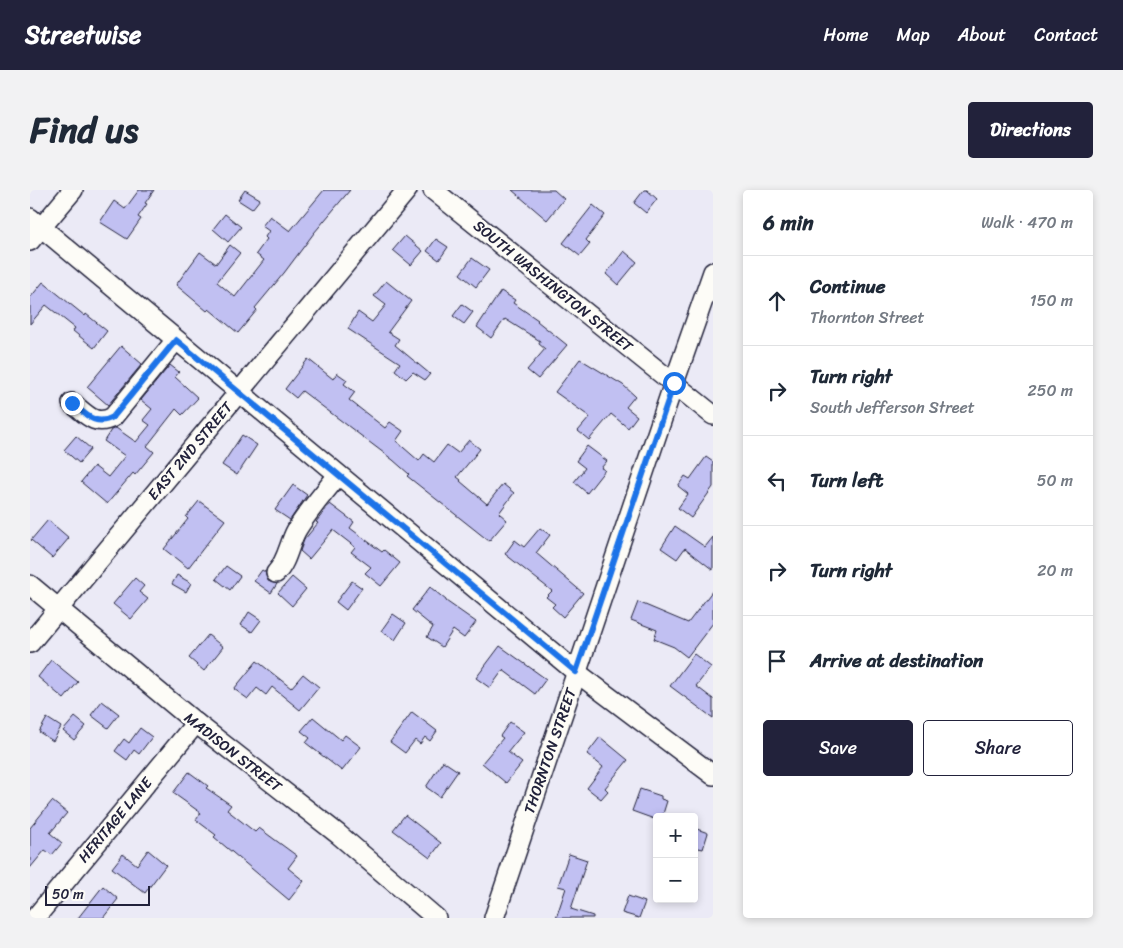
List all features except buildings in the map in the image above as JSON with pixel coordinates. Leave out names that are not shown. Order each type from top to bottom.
[{"type":"street","points":[[73,190],[34,229],[176,340],[576,672],[713,775]]},
{"type":"street","name":"EAST 2ND STREET","points":[[30,643],[407,190]]},
{"type":"street","name":"SOUTH WASHINGTON STREET","points":[[433,190],[713,415]]},
{"type":"street","name":"THORNTON STREET","points":[[494,918],[713,272]]},
{"type":"street","points":[[72,403],[96,421],[105,422],[113,417],[176,340]]},
{"type":"street","points":[[276,573],[297,530],[338,475]]},
{"type":"street","name":"MADISON STREET","points":[[30,585],[196,723],[338,834],[436,918]]},
{"type":"street","name":"HERITAGE LANE","points":[[35,918],[196,723]]},
{"type":"route","points":[[72,403],[96,421],[105,422],[113,417],[176,340],[576,672],[674,383]]}]
